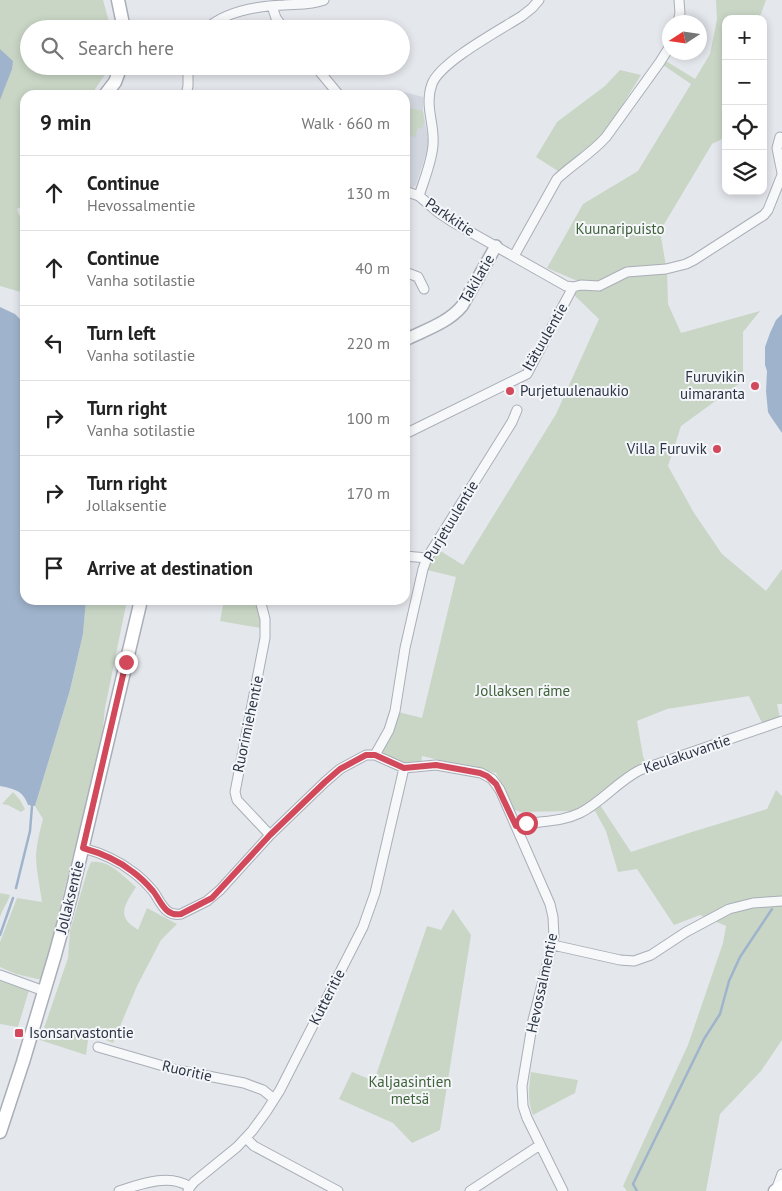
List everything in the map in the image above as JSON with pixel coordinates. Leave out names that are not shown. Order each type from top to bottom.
[{"type":"main road","points":[[118,0],[122,20]]},
{"type":"main road","points":[[109,90],[118,75]]},
{"type":"main road","name":"Jollaksentie","points":[[0,1132],[60,938],[140,605]]},
{"type":"street","points":[[217,20],[249,10],[272,6],[317,3],[324,0]]},
{"type":"street","points":[[419,196],[433,146],[434,135],[428,104],[434,78],[449,63],[522,16],[539,0]]},
{"type":"street","points":[[679,0],[680,15]]},
{"type":"street","points":[[272,6],[277,20]]},
{"type":"street","points":[[514,256],[558,180],[565,172],[600,145],[662,59]]},
{"type":"street","points":[[187,90],[188,75]]},
{"type":"street","points":[[322,75],[335,90]]},
{"type":"street","points":[[573,287],[581,285],[599,286],[627,272],[680,266],[694,260],[764,214],[768,210],[782,174],[777,148],[780,137]]},
{"type":"street","name":"Parkkitie","points":[[410,193],[419,196],[439,213],[496,246],[566,286],[573,287]]},
{"type":"street","name":"Takilatie","points":[[410,338],[445,321],[457,312],[496,246]]},
{"type":"street","points":[[410,274],[418,277],[424,290]]},
{"type":"street","name":"Itätuulentie","points":[[410,432],[527,374],[573,287]]},
{"type":"street","name":"Purjetuulentie","points":[[375,755],[389,730],[396,711],[406,648],[427,558],[512,422],[517,410]]},
{"type":"street","points":[[410,556],[427,558]]},
{"type":"street","name":"Ruorimiehentie","points":[[261,605],[265,620],[265,638],[235,792],[237,800],[270,835]]},
{"type":"street","name":"Keulakuvantie","points":[[516,826],[552,821],[576,815],[640,770],[782,721]]},
{"type":"street","points":[[83,848],[108,856],[129,869],[155,894],[163,908],[176,915],[187,912],[212,898],[270,835],[335,773],[366,755],[375,755],[404,768]]},
{"type":"street","name":"Hevossalmentie","points":[[404,768],[436,765],[469,770],[487,776],[492,780],[498,786],[550,904],[554,927],[553,945],[535,1012],[522,1086],[525,1112],[563,1191]]},
{"type":"street","name":"Kutteritie","points":[[189,1189],[246,1138],[258,1123],[284,1082],[363,927],[375,893],[404,768]]},
{"type":"street","points":[[553,945],[620,960],[634,961],[651,955],[692,928],[729,909],[753,903],[782,901]]},
{"type":"street","points":[[0,975],[44,991]]},
{"type":"street","name":"Ruoritie","points":[[98,1047],[177,1070],[244,1083],[263,1090],[274,1099]]},
{"type":"street","points":[[246,1138],[254,1146],[338,1191]]},
{"type":"street","points":[[470,1191],[540,1145]]},
{"type":"street","points":[[778,1190],[782,1174]]},
{"type":"street","points":[[119,1191],[147,1182],[165,1180],[181,1182],[189,1189]]},
{"type":"shaded area","points":[[410,94],[423,97],[423,111],[429,145],[416,185],[410,187]]},
{"type":"green space","points":[[0,0],[103,0],[109,20],[20,20],[20,75],[105,75],[94,90],[20,90],[20,207],[17,209],[20,216],[20,292],[0,286]]},
{"type":"green space","name":"Kuunaripuisto","points":[[716,0],[766,0],[760,15],[722,15],[722,139],[712,144],[660,231],[666,266],[599,282],[580,282],[547,268],[583,204],[638,171],[691,84],[663,65],[666,61],[695,79],[710,54],[717,19]]},
{"type":"green space","points":[[620,70],[641,75],[605,133],[558,171],[536,157],[557,122],[605,86]]},
{"type":"green space","points":[[410,108],[423,111],[424,122],[421,129],[418,128],[415,137],[410,136]]},
{"type":"green space","name":"Jollaksen räme","points":[[667,271],[668,304],[681,333],[760,311],[743,332],[743,381],[681,426],[668,466],[694,513],[722,554],[766,591],[782,569],[782,704],[777,704],[780,718],[763,725],[749,696],[667,709],[637,721],[646,764],[575,811],[520,812],[512,809],[496,773],[422,756],[421,763],[406,764],[384,755],[383,750],[398,712],[422,718],[456,577],[423,569],[434,547],[463,565],[556,414],[599,319],[573,294],[581,289],[627,275]]},
{"type":"green space","points":[[86,605],[126,605],[105,708],[102,738],[42,980],[16,974],[0,967],[0,942],[17,898],[42,902],[36,854],[43,819],[35,806],[70,690],[83,634]]},
{"type":"green space","points":[[223,605],[258,605],[261,628],[220,621]]},
{"type":"green space","points":[[776,790],[782,796],[782,1040],[761,1071],[720,1114],[706,1191],[627,1191],[623,1186],[688,1045],[723,943],[726,926],[700,915],[674,925],[637,869],[618,872],[606,831],[594,809],[600,805],[631,852],[767,809]]},
{"type":"green space","points":[[13,792],[25,809],[21,812],[2,804]]},
{"type":"green space","points":[[91,862],[104,863],[110,866],[136,887],[126,904],[124,913],[129,923],[138,930],[147,908],[177,924],[161,940],[137,986],[113,1043],[89,1033],[86,1055],[40,1040],[68,958],[70,931]]},
{"type":"green space","points":[[0,893],[10,895],[0,917]]},
{"type":"green space","name":"Kaljaasintien metsä","points":[[453,909],[471,935],[440,1130],[412,1143],[393,1123],[339,1099],[352,1072],[374,1081],[427,926],[441,930]]},
{"type":"green space","points":[[0,980],[29,990],[18,1027],[0,1024]]},
{"type":"green space","points":[[531,1072],[578,1080],[575,1093],[533,1115],[529,1099]]},
{"type":"water","points":[[0,49],[13,61],[12,69],[0,100]]},
{"type":"water","points":[[0,307],[15,314],[20,319],[20,605],[86,605],[83,634],[70,690],[35,806],[28,805],[21,793],[0,786]]},
{"type":"water","points":[[782,314],[782,433],[768,412],[765,347],[776,320]]},
{"type":"waterway","points":[[16,888],[30,831],[32,806]]},
{"type":"waterway","points":[[0,935],[13,898]]},
{"type":"waterway","points":[[637,1191],[633,1184],[704,1039],[720,1014],[729,981],[740,957],[772,909]]},
{"type":"place","name":"Furuvikin uimaranta","points":[[755,386]]},
{"type":"place","name":"Purjetuulenaukio","points":[[510,391]]},
{"type":"place","name":"Villa Furuvik","points":[[717,449]]},
{"type":"place","name":"Isonsarvastontie","points":[[19,1033]]},
{"type":"route","points":[[126,662],[83,848],[99,852],[124,865],[147,885],[163,908],[172,914],[176,915],[187,912],[212,898],[270,835],[325,782],[340,769],[366,755],[375,755],[404,768],[436,765],[480,773],[496,784],[516,826],[526,823]]}]
